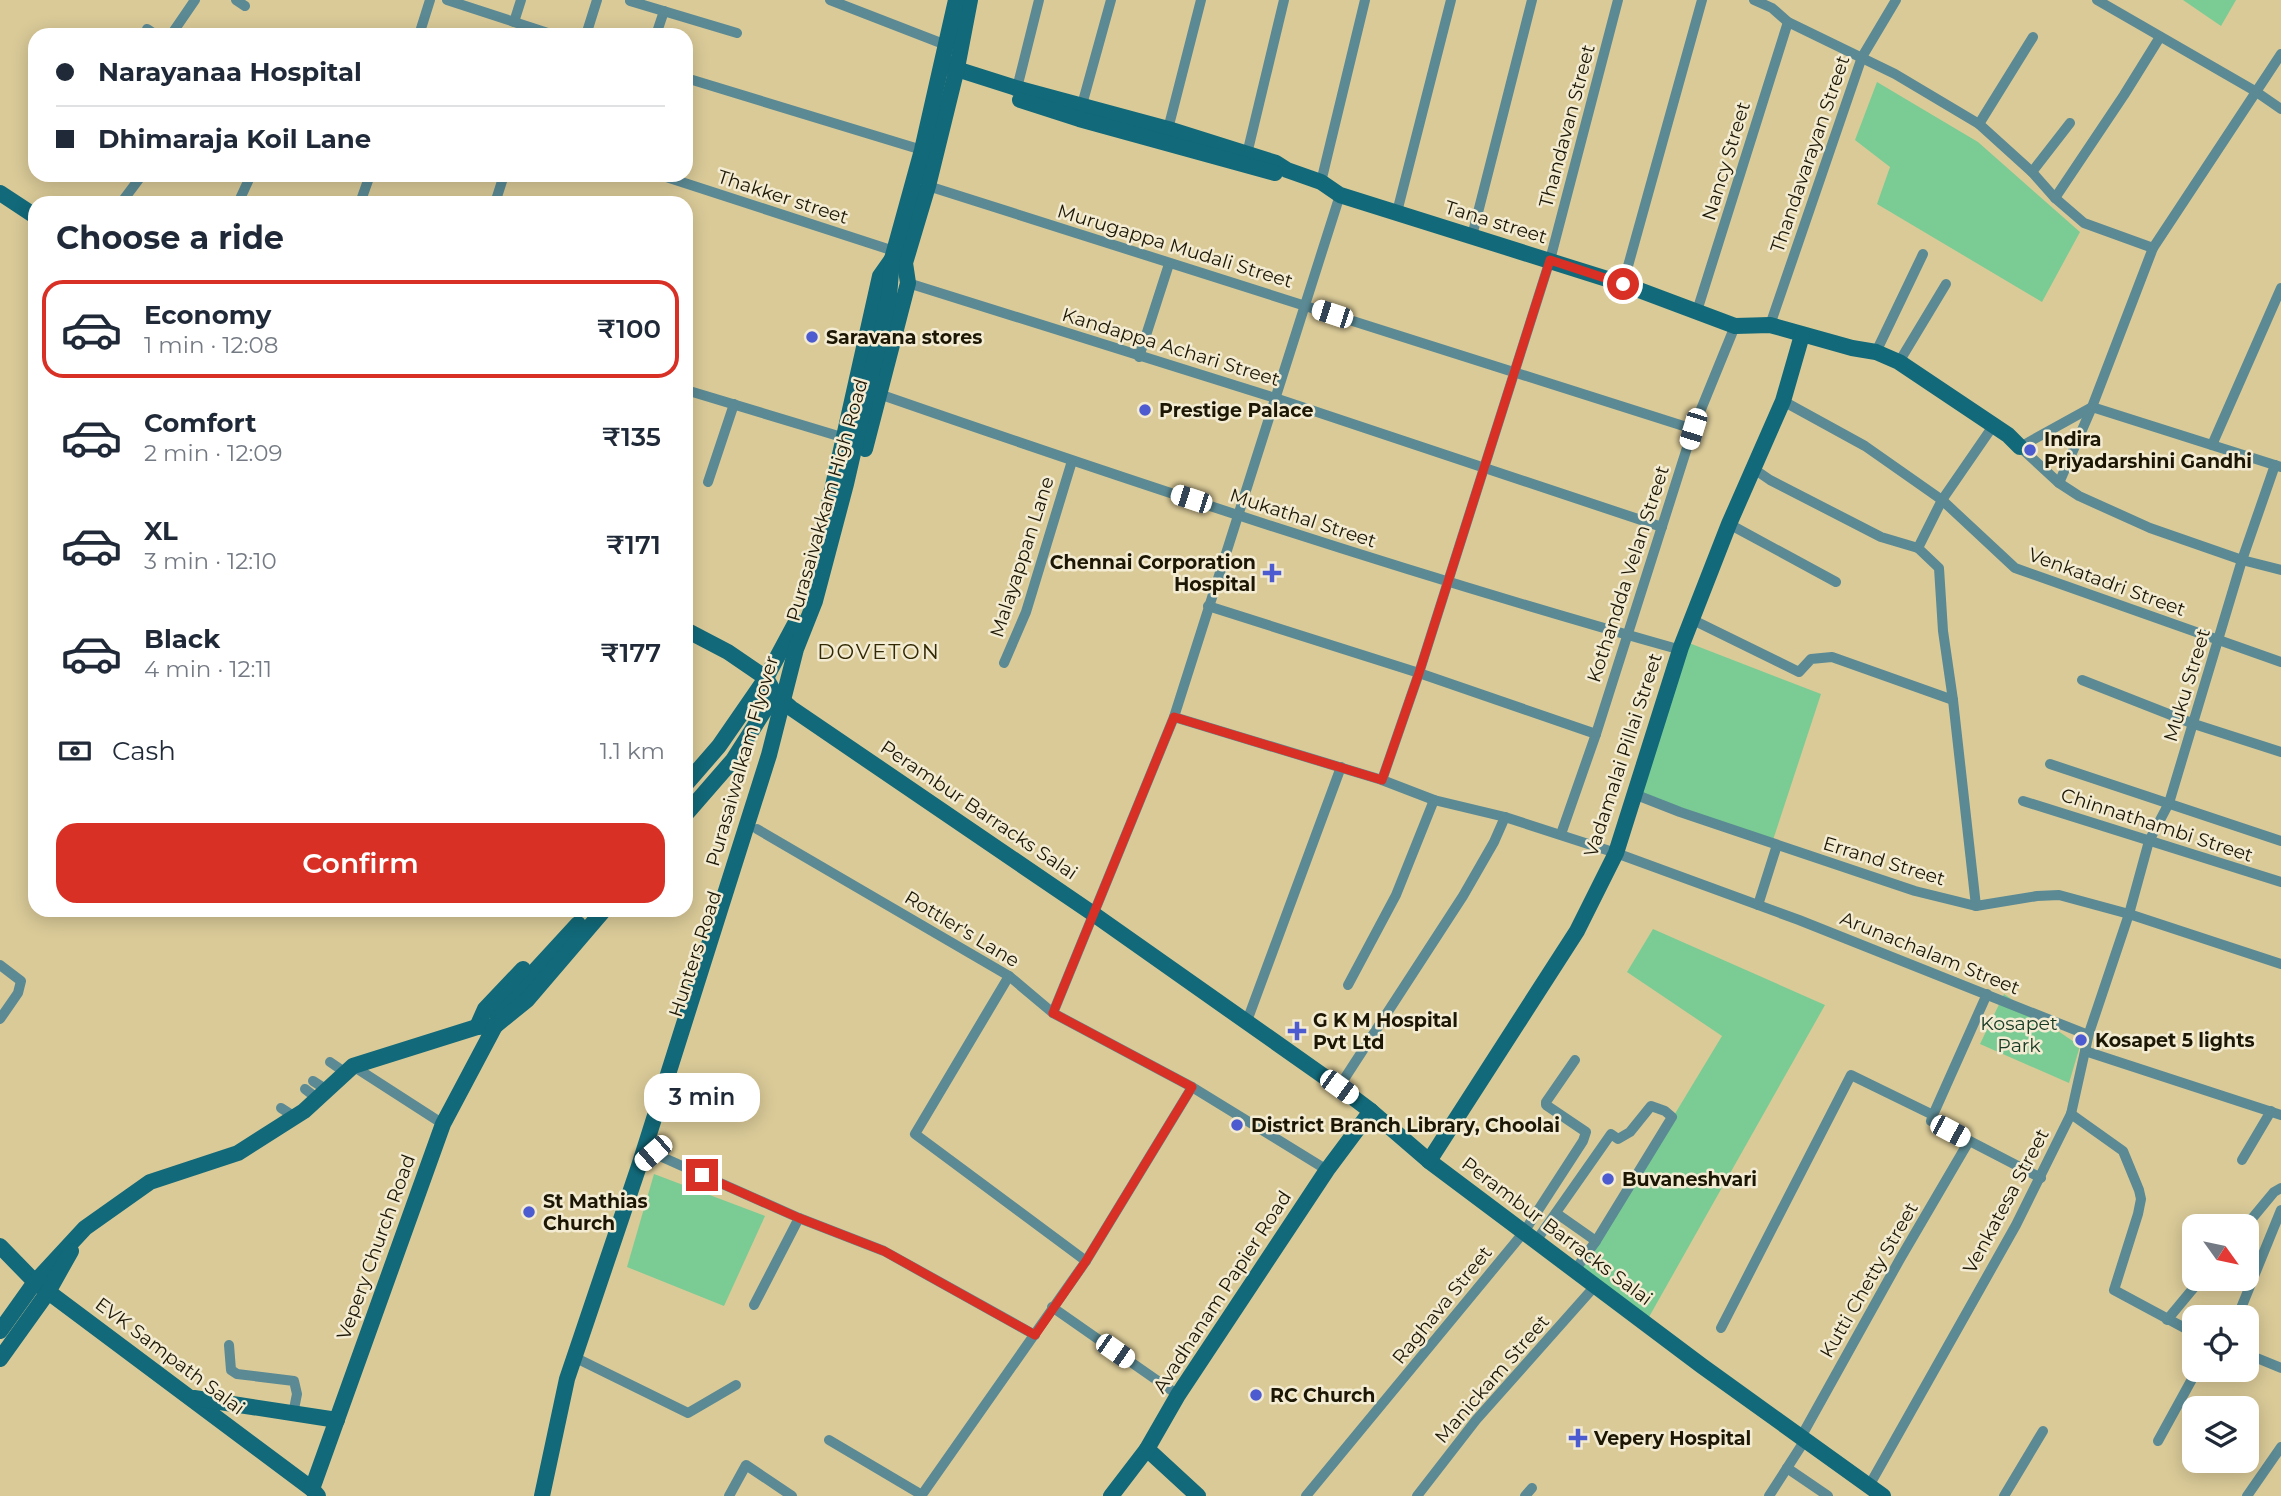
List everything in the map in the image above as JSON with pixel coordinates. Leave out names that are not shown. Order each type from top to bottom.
[{"type":"street","points":[[176,28],[195,0]]},
{"type":"street","points":[[421,28],[430,0]]},
{"type":"street","points":[[447,0],[530,28]]},
{"type":"street","points":[[514,22],[521,0]]},
{"type":"street","points":[[588,28],[597,0]]},
{"type":"street","points":[[830,0],[946,45]]},
{"type":"street","points":[[897,258],[922,150],[951,70],[946,45],[956,0]]},
{"type":"street","points":[[693,776],[719,746],[766,678],[794,629],[809,586],[880,276],[897,258],[928,186],[951,70],[970,0]]},
{"type":"street","points":[[1015,93],[1039,0]]},
{"type":"street","points":[[1080,113],[1111,0]]},
{"type":"street","points":[[1166,136],[1201,0]]},
{"type":"street","points":[[1247,154],[1284,0]]},
{"type":"street","points":[[1321,181],[1365,0]]},
{"type":"street","points":[[1397,212],[1451,0]]},
{"type":"street","points":[[1472,236],[1532,0]]},
{"type":"street","name":"Thandavan Street","points":[[1382,780],[1419,673],[1550,260],[1618,0]]},
{"type":"street","points":[[1623,284],[1702,0]]},
{"type":"street","points":[[1754,0],[1774,4],[1787,22],[1862,57],[1979,124],[2084,223],[2153,248]]},
{"type":"street","name":"Thandavarayan Street","points":[[1769,325],[1862,57],[1896,0]]},
{"type":"street","points":[[2097,0],[2255,91],[2281,109]]},
{"type":"street","points":[[630,1],[737,33]]},
{"type":"street","points":[[658,28],[664,11]]},
{"type":"street","name":"Nancy Street","points":[[1697,311],[1787,22]]},
{"type":"street","points":[[1979,124],[2033,37]]},
{"type":"street","points":[[2055,198],[2160,37]]},
{"type":"street","points":[[2059,483],[2092,407],[2153,248],[2281,54]]},
{"type":"street","points":[[951,70],[1080,113],[1166,136],[1265,171],[1275,173],[1287,170]]},
{"type":"street","points":[[693,80],[922,150]]},
{"type":"street","points":[[2032,172],[2070,123]]},
{"type":"street","name":"Tana street","points":[[1166,136],[1276,163],[1287,170],[1321,181],[1340,195],[1623,284],[1735,326],[1769,325],[1876,352],[1899,362],[2008,435],[2021,447]]},
{"type":"street","name":"Thakker street","points":[[680,182],[897,258]]},
{"type":"street","name":"Murugappa Mudali Street","points":[[928,186],[1693,429]]},
{"type":"street","points":[[0,193],[28,211]]},
{"type":"street","points":[[1053,1013],[1174,717],[1340,195]]},
{"type":"street","points":[[1876,352],[1923,254]]},
{"type":"street","name":"Purasaiwalkam Flyover","points":[[639,1166],[769,755],[796,649],[815,601],[839,510],[897,258]]},
{"type":"street","name":"Purasaivakkam High Road","points":[[782,700],[799,668],[821,610],[908,283],[897,258]]},
{"type":"street","points":[[1139,356],[1169,264]]},
{"type":"street","name":"Kandappa Achari Street","points":[[908,283],[1275,398],[1662,527]]},
{"type":"street","points":[[1899,362],[1946,284]]},
{"type":"street","points":[[2212,445],[2281,288]]},
{"type":"street","name":"Kothandda Velan Street","points":[[1561,834],[1693,429],[1735,326]]},
{"type":"street","name":"Vadamalai Pillai Street","points":[[1429,1161],[1577,931],[1616,853],[1691,619],[1783,401],[1802,335]]},
{"type":"street","points":[[693,394],[845,438]]},
{"type":"street","name":"Mukathal Street","points":[[879,394],[1072,461],[1446,583],[1681,650]]},
{"type":"street","name":"Venkatadri Street","points":[[1783,401],[1865,446],[1942,500],[2015,568],[2281,662]]},
{"type":"street","points":[[708,482],[734,404]]},
{"type":"street","points":[[2278,466],[2092,407],[2021,447],[2059,483],[2079,496],[2150,528],[2242,560],[2281,570]]},
{"type":"street","points":[[1918,548],[1942,500],[1993,426]]},
{"type":"street","name":"Malayappan Lane","points":[[1004,663],[1027,612],[1072,461]]},
{"type":"street","name":"Muku Street","points":[[2129,914],[2149,841],[2169,803],[2242,560],[2278,466]]},
{"type":"street","points":[[1754,469],[1770,480],[1874,533],[1918,548],[1940,568],[1943,631],[1954,700],[1976,906]]},
{"type":"street","points":[[1729,524],[1836,582]]},
{"type":"street","points":[[1209,606],[1419,673],[1595,734]]},
{"type":"street","points":[[1691,619],[1799,672],[1811,659],[1832,657],[1954,700]]},
{"type":"street","points":[[693,634],[728,652],[766,678]]},
{"type":"street","name":"Purasaiwalkam Flyover","points":[[693,788],[741,730],[796,649]]},
{"type":"street","name":"Perambur Barracks Salai","points":[[766,678],[782,700],[1339,1087],[1429,1161],[1803,1439],[1866,1491],[1883,1496]]},
{"type":"street","points":[[2082,680],[2194,724],[2281,752]]},
{"type":"street","points":[[693,806],[762,730],[782,700]]},
{"type":"street","name":"Hunters Road","points":[[639,1166],[653,1153],[757,829],[782,744],[782,700]]},
{"type":"street","name":"Arunachalam Street","points":[[1174,717],[1382,780],[1434,800],[1505,817],[1616,853],[1758,905],[2088,1035]]},
{"type":"street","points":[[762,730],[782,744]]},
{"type":"street","points":[[542,1496],[567,1379],[639,1166],[636,1146],[762,730]]},
{"type":"street","points":[[719,746],[733,760]]},
{"type":"street","points":[[2050,764],[2281,841]]},
{"type":"street","points":[[1247,1021],[1341,767]]},
{"type":"street","name":"Errand Street","points":[[1634,794],[1916,891],[1976,906],[2059,895],[2129,914],[2281,964]]},
{"type":"street","points":[[1348,985],[1396,895],[1434,800]]},
{"type":"street","name":"Chinnathambi Street","points":[[2023,801],[2281,882]]},
{"type":"street","points":[[1339,1087],[1463,896],[1505,817]]},
{"type":"street","name":"Rottler's Lane","points":[[757,829],[1009,976],[1053,1013],[1192,1087],[1327,1170]]},
{"type":"street","points":[[1758,905],[1777,845]]},
{"type":"street","name":"Venkatesa Street","points":[[1866,1491],[2040,1178],[2071,1114],[2088,1035],[2129,914]]},
{"type":"street","points":[[477,1027],[485,1009],[572,917]]},
{"type":"street","points":[[477,1027],[501,1008],[586,917]]},
{"type":"street","points":[[0,1331],[41,1287],[85,1228],[150,1182],[238,1153],[316,1090],[350,1069],[477,1027],[495,1026],[527,1000],[598,917]]},
{"type":"street","points":[[0,965],[21,981],[18,993],[0,1019]]},
{"type":"street","points":[[1009,976],[915,1134],[1086,1261]]},
{"type":"street","points":[[1987,994],[1931,1121],[2040,1178]]},
{"type":"street","name":"Vepery Church Road","points":[[315,1493],[337,1420],[443,1124],[495,1026]]},
{"type":"street","points":[[2085,1051],[2276,1113],[2242,1160]]},
{"type":"street","points":[[1530,1237],[1586,1136],[1586,1132],[1546,1105],[1575,1060]]},
{"type":"street","points":[[330,1062],[350,1069],[443,1124]]},
{"type":"street","points":[[1721,1328],[1851,1075],[1933,1115]]},
{"type":"street","points":[[828,1440],[921,1495],[1086,1261],[1192,1087]]},
{"type":"street","points":[[1530,1237],[1556,1213],[1611,1134],[1618,1139],[1627,1135],[1651,1106],[1665,1111],[1672,1117],[1596,1241],[1575,1270]]},
{"type":"street","name":"Avadhanam Papier Road","points":[[1111,1496],[1147,1449],[1178,1395],[1327,1170],[1371,1111]]},
{"type":"street","points":[[2071,1114],[2123,1151],[2139,1190],[2141,1199],[2138,1214],[2114,1290],[2182,1327]]},
{"type":"street","name":"Kutti Chetty Street","points":[[1769,1496],[1787,1468],[1900,1259],[1969,1141]]},
{"type":"street","points":[[653,1153],[799,1218],[884,1251],[1035,1335]]},
{"type":"street","points":[[2256,1214],[2274,1192],[2281,1188]]},
{"type":"street","points":[[2242,1305],[2281,1210]]},
{"type":"street","points":[[1556,1213],[1596,1241]]},
{"type":"street","points":[[754,1305],[799,1218]]},
{"type":"street","name":"Raghava Street","points":[[1306,1496],[1530,1237]]},
{"type":"street","name":"EVK Sampath Salai","points":[[0,1246],[41,1287],[315,1493]]},
{"type":"street","name":"Manickam Street","points":[[1417,1496],[1476,1420],[1595,1286]]},
{"type":"street","points":[[0,1359],[41,1287]]},
{"type":"street","points":[[2167,1320],[2190,1292]]},
{"type":"street","points":[[1052,1307],[1178,1395]]},
{"type":"street","points":[[229,1345],[231,1370],[237,1374],[294,1381],[297,1394],[293,1414]]},
{"type":"street","points":[[574,1357],[688,1413],[736,1385]]},
{"type":"street","points":[[2259,1359],[2281,1368]]},
{"type":"street","points":[[2158,1441],[2190,1382]]},
{"type":"street","points":[[190,1398],[337,1420]]},
{"type":"street","points":[[2004,1496],[2043,1431]]},
{"type":"street","points":[[2247,1496],[2281,1447]]},
{"type":"street","points":[[1147,1449],[1198,1496]]},
{"type":"street","points":[[729,1496],[746,1465],[792,1496]]},
{"type":"street","points":[[1787,1468],[1828,1496]]},
{"type":"green space","points":[[2183,0],[2236,0],[2221,26]]},
{"type":"green space","points":[[1877,82],[1978,142],[2080,232],[2042,302],[1877,204],[1890,167],[1855,140]]},
{"type":"green space","points":[[1689,643],[1821,694],[1773,840],[1637,792]]},
{"type":"green space","points":[[1653,929],[1825,1005],[1649,1317],[1578,1264],[1722,1036],[1627,972]]},
{"type":"green space","name":"Kosapet Park","points":[[2004,994],[2080,1046],[2069,1083],[1980,1044]]},
{"type":"green space","points":[[654,1174],[765,1216],[724,1306],[627,1267]]},
{"type":"place","name":"Saravana stores","points":[[812,337]]},
{"type":"place","name":"Prestige Palace","points":[[1145,410]]},
{"type":"place","name":"Indira Priyadarshini Gandhi","points":[[2030,450]]},
{"type":"place","name":"Chennai Corporation Hospital","points":[[1272,573]]},
{"type":"place","name":"G K M Hospital Pvt Ltd","points":[[1297,1031]]},
{"type":"place","name":"Kosapet 5 lights","points":[[2081,1040]]},
{"type":"place","name":"District Branch Library, Choolai","points":[[1237,1125]]},
{"type":"place","name":"Buvaneshvari","points":[[1608,1179]]},
{"type":"place","name":"St Mathias Church","points":[[529,1212]]},
{"type":"place","name":"RC Church","points":[[1256,1395]]},
{"type":"place","name":"Vepery Hospital","points":[[1578,1438]]},
{"type":"district","name":"DOVETON","points":[[879,651]]},
{"type":"route","points":[[702,1175],[799,1218],[884,1251],[1035,1335],[1086,1261],[1192,1087],[1053,1013],[1174,717],[1382,780],[1419,673],[1550,260],[1623,284]]}]
